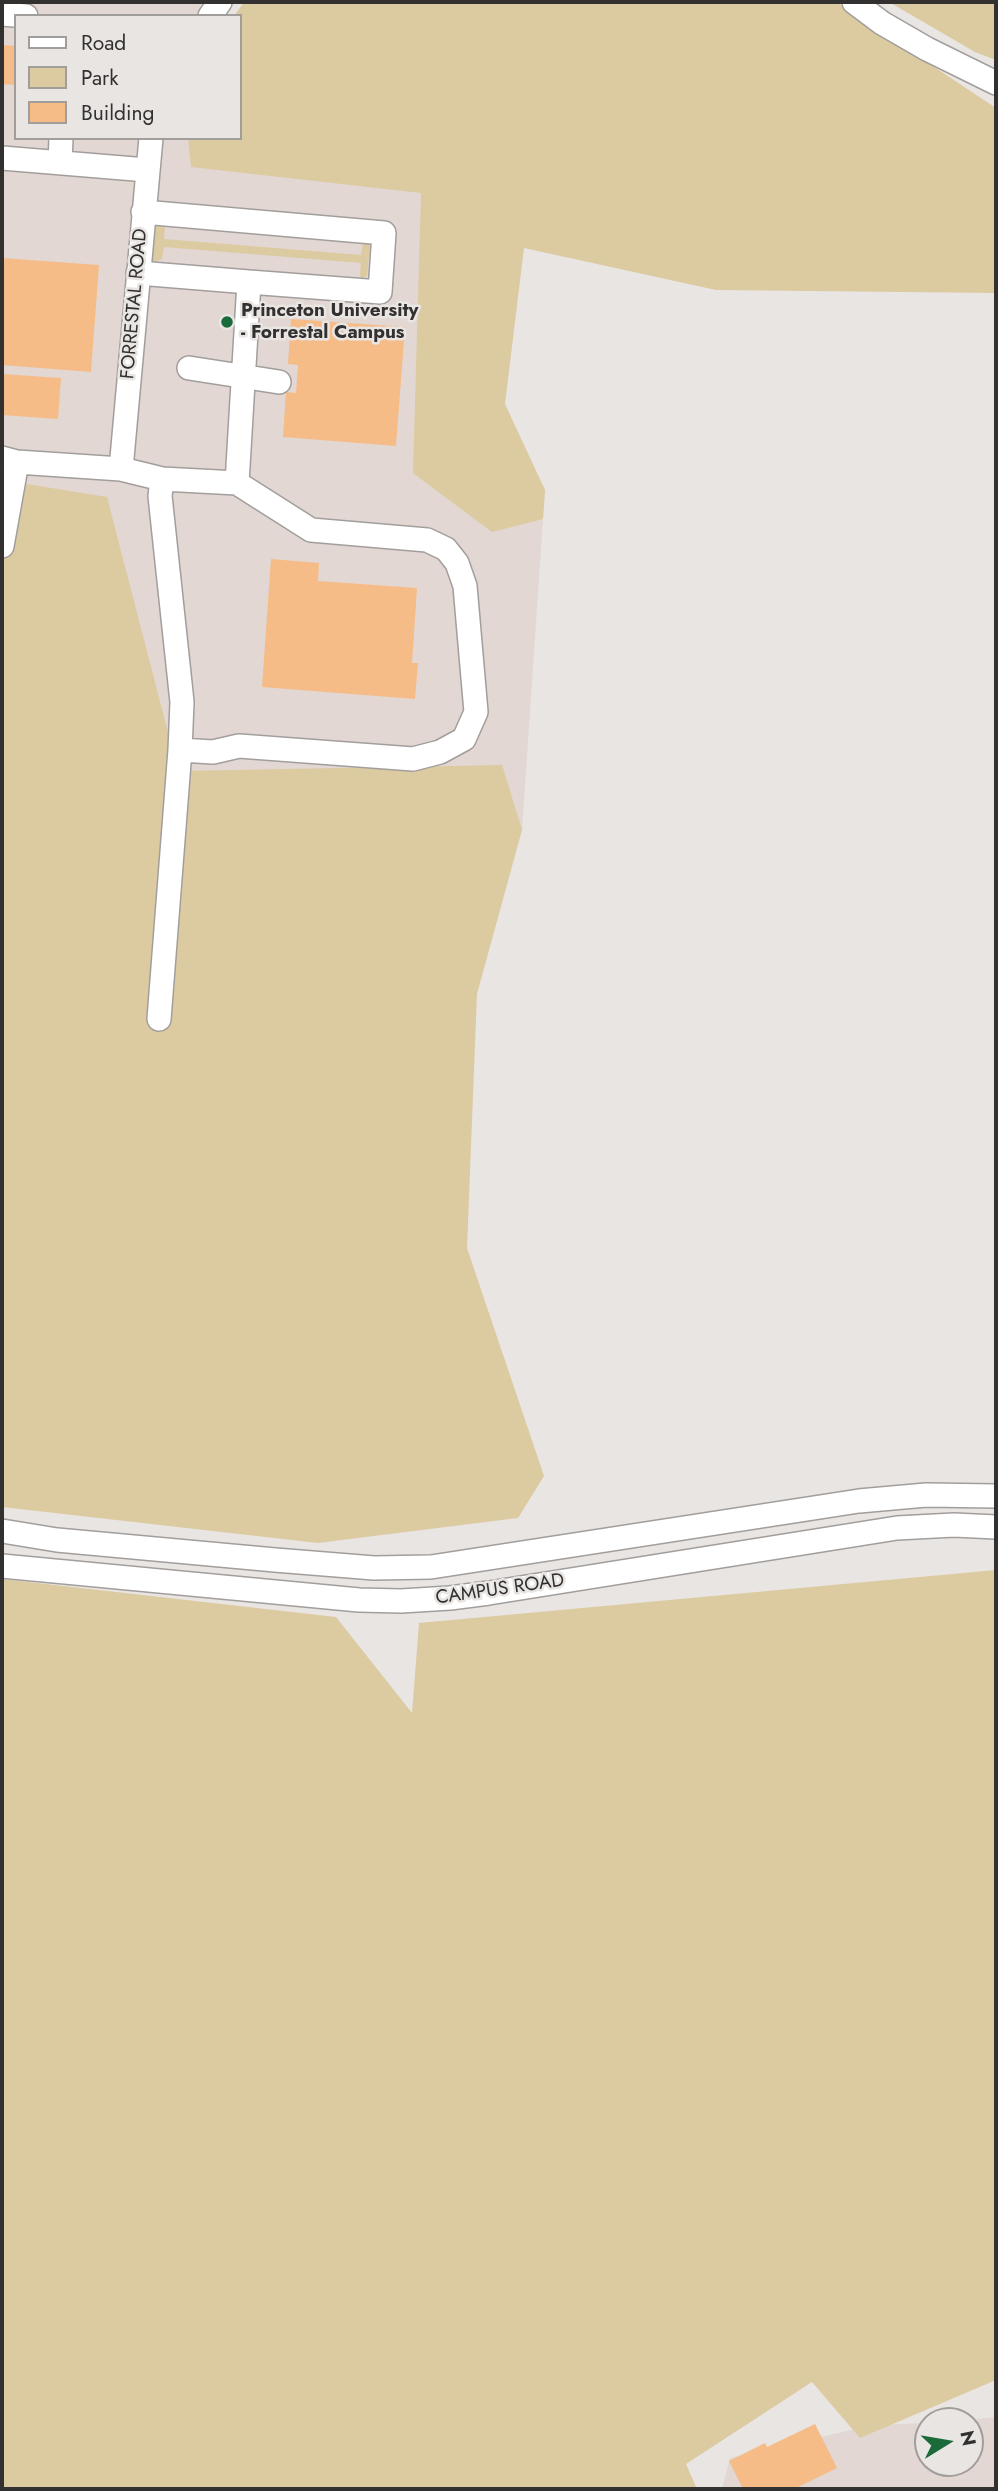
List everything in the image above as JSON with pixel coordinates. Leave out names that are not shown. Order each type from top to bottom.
[{"type":"street","points":[[853,2],[882,23],[927,49],[996,83]]},
{"type":"street","points":[[60,163],[61,140]]},
{"type":"street","name":"FORRESTAL ROAD","points":[[121,469],[151,140]]},
{"type":"street","points":[[2,159],[147,170]]},
{"type":"street","points":[[138,273],[380,292],[384,233],[143,212]]},
{"type":"street","points":[[237,483],[249,282]]},
{"type":"street","points":[[189,368],[279,382]]},
{"type":"street","points":[[2,546],[10,460],[121,469],[162,479],[237,483],[312,530],[427,540],[446,549],[457,564],[465,586],[476,712],[464,739],[440,752],[412,759],[239,746],[213,752],[180,750]]},
{"type":"street","points":[[159,1019],[182,702],[160,496],[162,479]]},
{"type":"street","name":"CAMPUS ROAD","points":[[2,1531],[57,1540],[288,1562],[374,1568],[431,1567],[859,1502],[926,1495],[996,1496]]},
{"type":"street","name":"CAMPUS ROAD","points":[[2,1566],[359,1600],[401,1601],[450,1598],[897,1528],[954,1525],[996,1527]]},
{"type":"shaded area","name":"Princeton University - Forrestal Campus","points":[[2,2],[224,2],[223,14],[14,14],[14,140],[236,140],[463,161],[441,483],[545,490],[522,830],[2,789]]},
{"type":"shaded area","points":[[996,2417],[996,2489],[722,2489],[730,2458],[873,2425],[914,2424],[914,2477],[984,2477],[984,2418]]},
{"type":"green space","points":[[244,2],[836,2],[996,108],[996,293],[716,290],[524,248],[505,404],[545,490],[543,519],[492,532],[413,473],[421,193],[191,167],[188,140],[242,140],[242,14],[235,14]]},
{"type":"green space","points":[[889,2],[996,2],[996,60],[975,52]]},
{"type":"green space","points":[[157,223],[165,226],[164,239],[361,255],[363,243],[367,241],[370,244],[367,276],[362,278],[360,275],[361,263],[164,247],[162,259],[154,262],[151,258],[153,225]]},
{"type":"green space","points":[[2,480],[107,497],[178,771],[502,765],[522,830],[477,994],[467,1248],[544,1476],[518,1518],[318,1543],[2,1507]]},
{"type":"green space","points":[[996,1570],[996,2380],[933,2407],[914,2407],[914,2415],[860,2438],[812,2382],[686,2464],[697,2489],[2,2489],[2,1579],[336,1617],[412,1713],[419,1623]]},
{"type":"building","points":[[2,45],[14,46],[14,85],[2,84]]},
{"type":"building","points":[[2,258],[99,265],[91,372],[2,365]]},
{"type":"building","points":[[291,319],[405,327],[396,446],[283,437],[286,392],[296,393],[298,365],[288,364]]},
{"type":"building","points":[[2,374],[61,378],[58,419],[2,415]]},
{"type":"building","points":[[271,559],[319,563],[318,581],[417,588],[412,663],[418,663],[415,699],[262,687]]},
{"type":"building","points":[[815,2424],[837,2468],[794,2489],[743,2489],[729,2461],[765,2443],[767,2447]]},
{"type":"place","name":"Princeton University - Forrestal Campus","points":[[227,322]]}]
